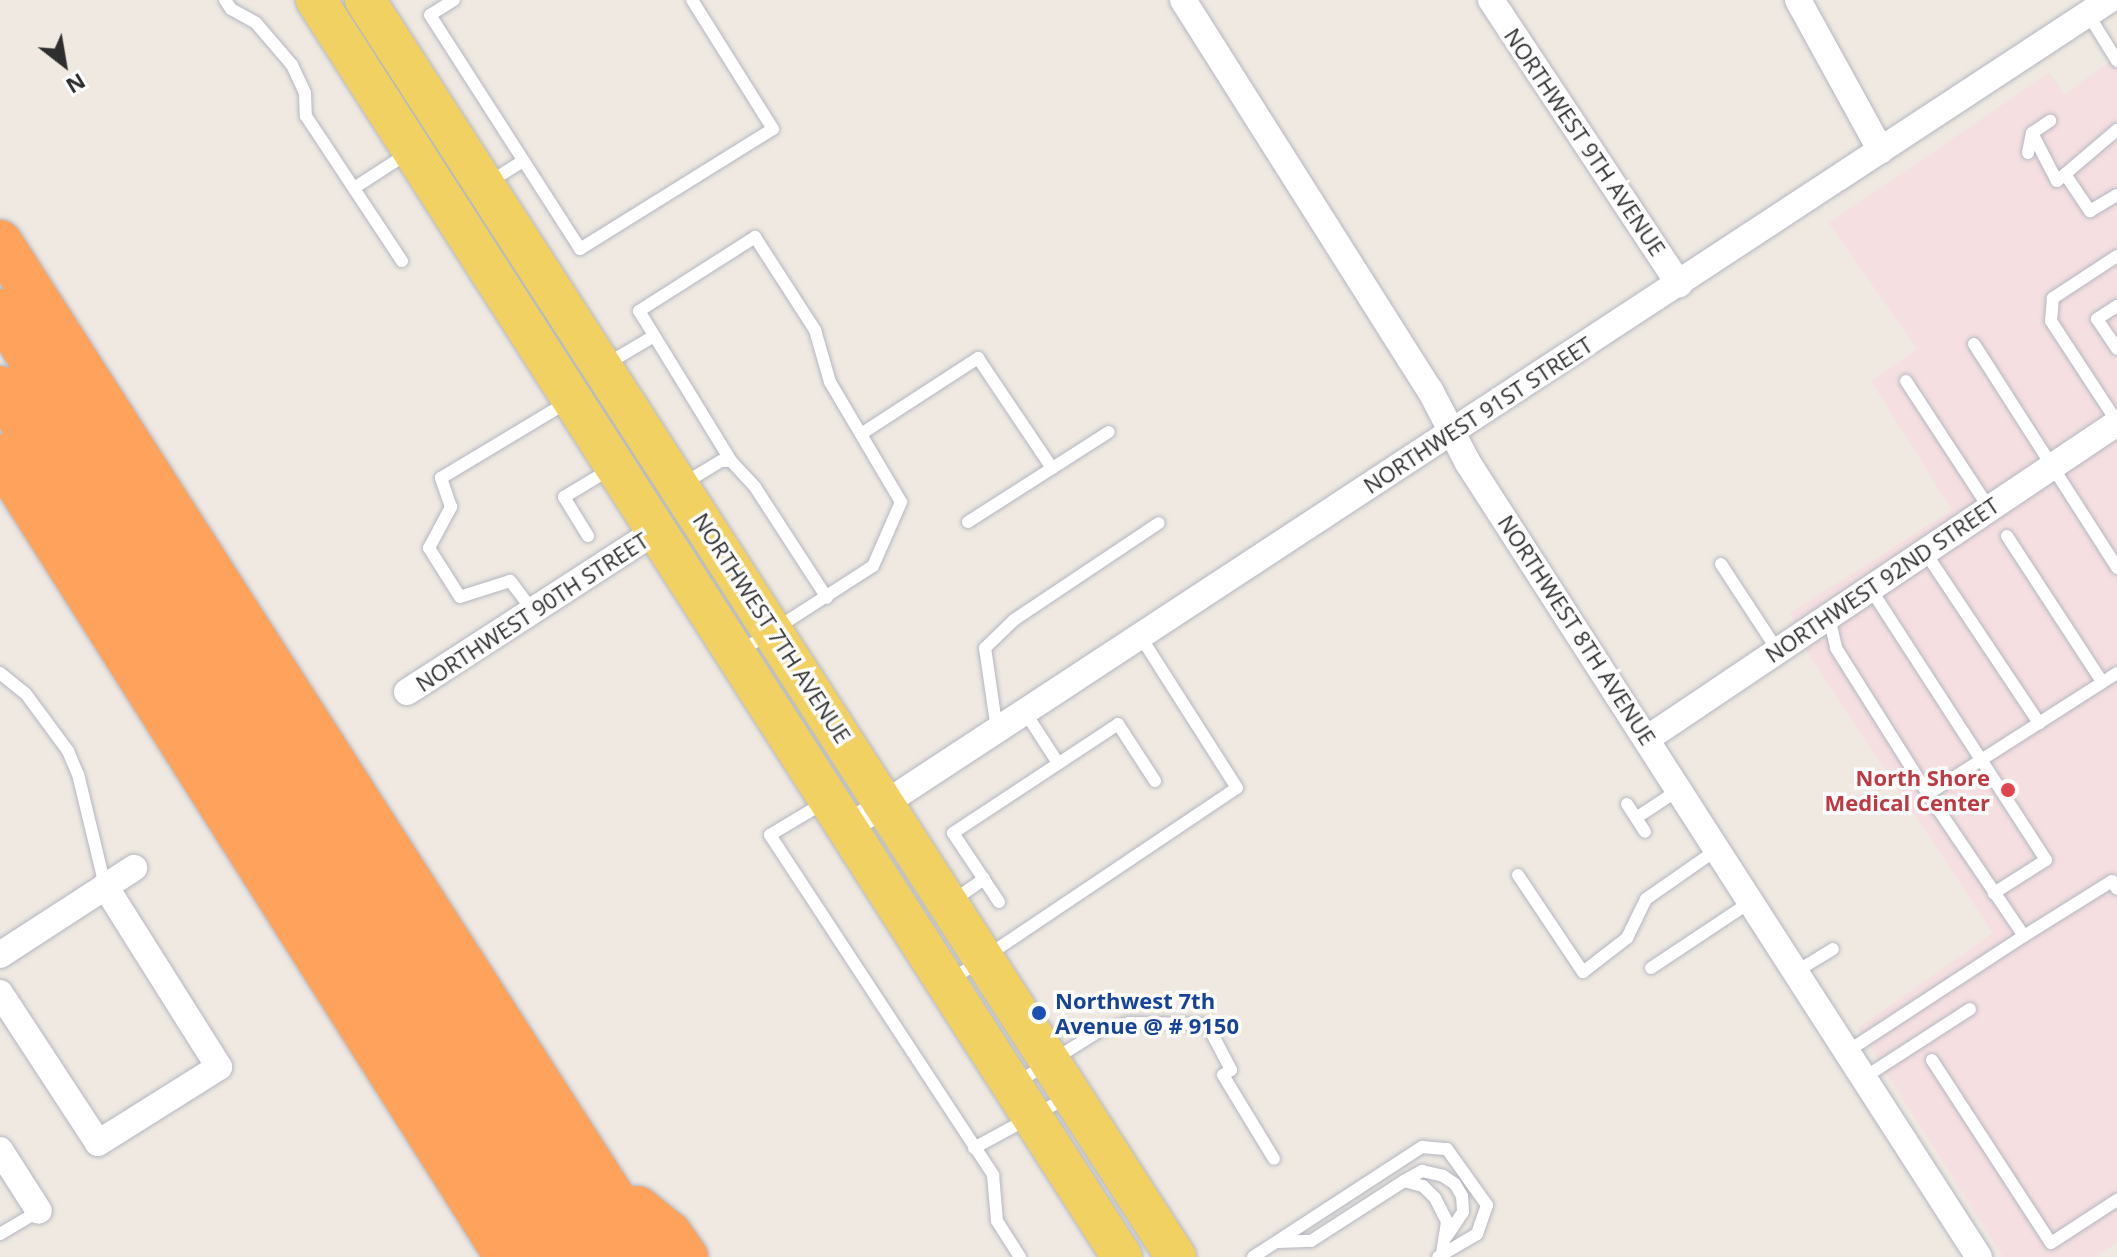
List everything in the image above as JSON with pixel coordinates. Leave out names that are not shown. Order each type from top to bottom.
[{"type":"highway","points":[[0,242],[651,1257]]},
{"type":"highway","points":[[0,311],[605,1257]]},
{"type":"highway","points":[[0,388],[556,1257]]},
{"type":"highway","points":[[0,456],[507,1257]]},
{"type":"highway","points":[[601,1178],[670,1234],[686,1257]]},
{"type":"main road","name":"NORTHWEST 7TH AVENUE","points":[[316,0],[1122,1257]]},
{"type":"main road","name":"NORTHWEST 7TH AVENUE","points":[[365,0],[1063,1077],[1176,1257]]},
{"type":"street","name":"NORTHWEST 8TH AVENUE","points":[[1183,0],[1430,390],[1451,432],[1979,1257]]},
{"type":"street","name":"NORTHWEST 9TH AVENUE","points":[[1491,0],[1679,284]]},
{"type":"street","points":[[1798,0],[1881,151]]},
{"type":"street","name":"NORTHWEST 91ST STREET","points":[[837,814],[886,804],[2098,7]]},
{"type":"street","name":"NORTHWEST 92ND STREET","points":[[1648,738],[1989,508],[2115,427]]},
{"type":"street","name":"NORTHWEST 90TH STREET","points":[[407,692],[656,531]]},
{"type":"street","points":[[0,955],[134,868]]},
{"type":"street","points":[[0,993],[98,1143],[219,1067],[105,886]]},
{"type":"street","points":[[0,1150],[39,1211]]},
{"type":"lane","points":[[225,0],[231,9],[256,23],[292,65],[305,93],[306,116],[402,261]]},
{"type":"lane","points":[[454,0],[430,15],[580,249],[773,129],[692,0]]},
{"type":"lane","points":[[2098,7],[2117,61]]},
{"type":"lane","points":[[2028,153],[2032,133],[2050,121]]},
{"type":"lane","points":[[2032,133],[2057,181],[2117,130]]},
{"type":"lane","points":[[354,188],[413,150]]},
{"type":"lane","points":[[485,185],[523,161]]},
{"type":"lane","points":[[2065,174],[2090,211],[2117,195]]},
{"type":"lane","points":[[735,655],[827,598],[873,566],[901,502],[830,382],[815,330],[755,237],[639,311],[731,461],[755,487],[827,598]]},
{"type":"lane","points":[[2115,427],[2051,321],[2053,298],[2117,256]]},
{"type":"lane","points":[[2117,306],[2097,319],[2117,349]]},
{"type":"lane","points":[[602,367],[654,336]]},
{"type":"lane","points":[[1974,344],[2117,568]]},
{"type":"lane","points":[[861,434],[978,358],[1052,468]]},
{"type":"lane","points":[[1906,381],[1989,508]]},
{"type":"lane","points":[[533,611],[510,581],[460,597],[429,548],[451,507],[441,478],[572,399]]},
{"type":"lane","points":[[968,522],[1109,432]]},
{"type":"lane","points":[[681,486],[721,461],[731,461]]},
{"type":"lane","points":[[588,536],[564,497],[615,466]]},
{"type":"lane","points":[[997,730],[985,648],[1014,620],[1159,523]]},
{"type":"lane","points":[[2007,536],[2102,682]]},
{"type":"lane","points":[[1925,552],[2039,723]]},
{"type":"lane","points":[[1721,564],[1778,651]]},
{"type":"lane","points":[[1870,588],[2046,860],[1994,893]]},
{"type":"lane","points":[[1829,616],[1836,648],[1928,794],[2024,936]]},
{"type":"lane","points":[[945,984],[1237,788],[1140,636]]},
{"type":"lane","points":[[0,673],[26,694],[68,751],[78,774],[105,886]]},
{"type":"lane","points":[[1928,794],[2117,673]]},
{"type":"lane","points":[[1025,712],[1058,763]]},
{"type":"lane","points":[[999,902],[953,833],[1118,724],[1155,781]]},
{"type":"lane","points":[[1636,818],[1680,789]]},
{"type":"lane","points":[[1627,804],[1645,832]]},
{"type":"lane","points":[[837,814],[770,835],[993,1175],[997,1221],[1013,1255]]},
{"type":"lane","points":[[1518,875],[1583,972],[1627,938],[1646,899],[1719,848]]},
{"type":"lane","points":[[950,903],[984,879]]},
{"type":"lane","points":[[1848,1051],[2112,881],[2117,889]]},
{"type":"lane","points":[[1651,968],[1752,901]]},
{"type":"lane","points":[[1797,971],[1833,949]]},
{"type":"lane","points":[[1865,1077],[1970,1009]]},
{"type":"lane","points":[[974,1148],[1033,1119],[1101,1030],[1129,1023],[1207,1024],[1231,1070],[1223,1075],[1274,1159]]},
{"type":"lane","points":[[1932,1060],[2051,1243],[2117,1200]]},
{"type":"lane","points":[[1012,1086],[1063,1077]]},
{"type":"lane","points":[[1255,1256],[1422,1147],[1447,1149],[1487,1205],[1477,1234],[1440,1256]]},
{"type":"lane","points":[[1276,1242],[1311,1241],[1422,1171],[1443,1176],[1455,1184],[1462,1196],[1463,1212],[1446,1239],[1440,1256]]},
{"type":"lane","points":[[1404,1181],[1423,1186],[1435,1198],[1447,1222],[1446,1239]]},
{"type":"lane","points":[[0,1234],[39,1211]]},
{"type":"shaded area","name":"North Shore Medical Center","points":[[2117,57],[2117,1243],[2094,1257],[2003,1257],[1858,1028],[1993,933],[1804,647],[1790,613],[1952,510],[1871,381],[1917,349],[1829,223],[2049,73],[2065,94]]},
{"type":"place","name":"North Shore Medical Center","points":[[2008,790]]},
{"type":"place","name":"Northwest 7th Avenue @ # 9150","points":[[1039,1013]]}]
